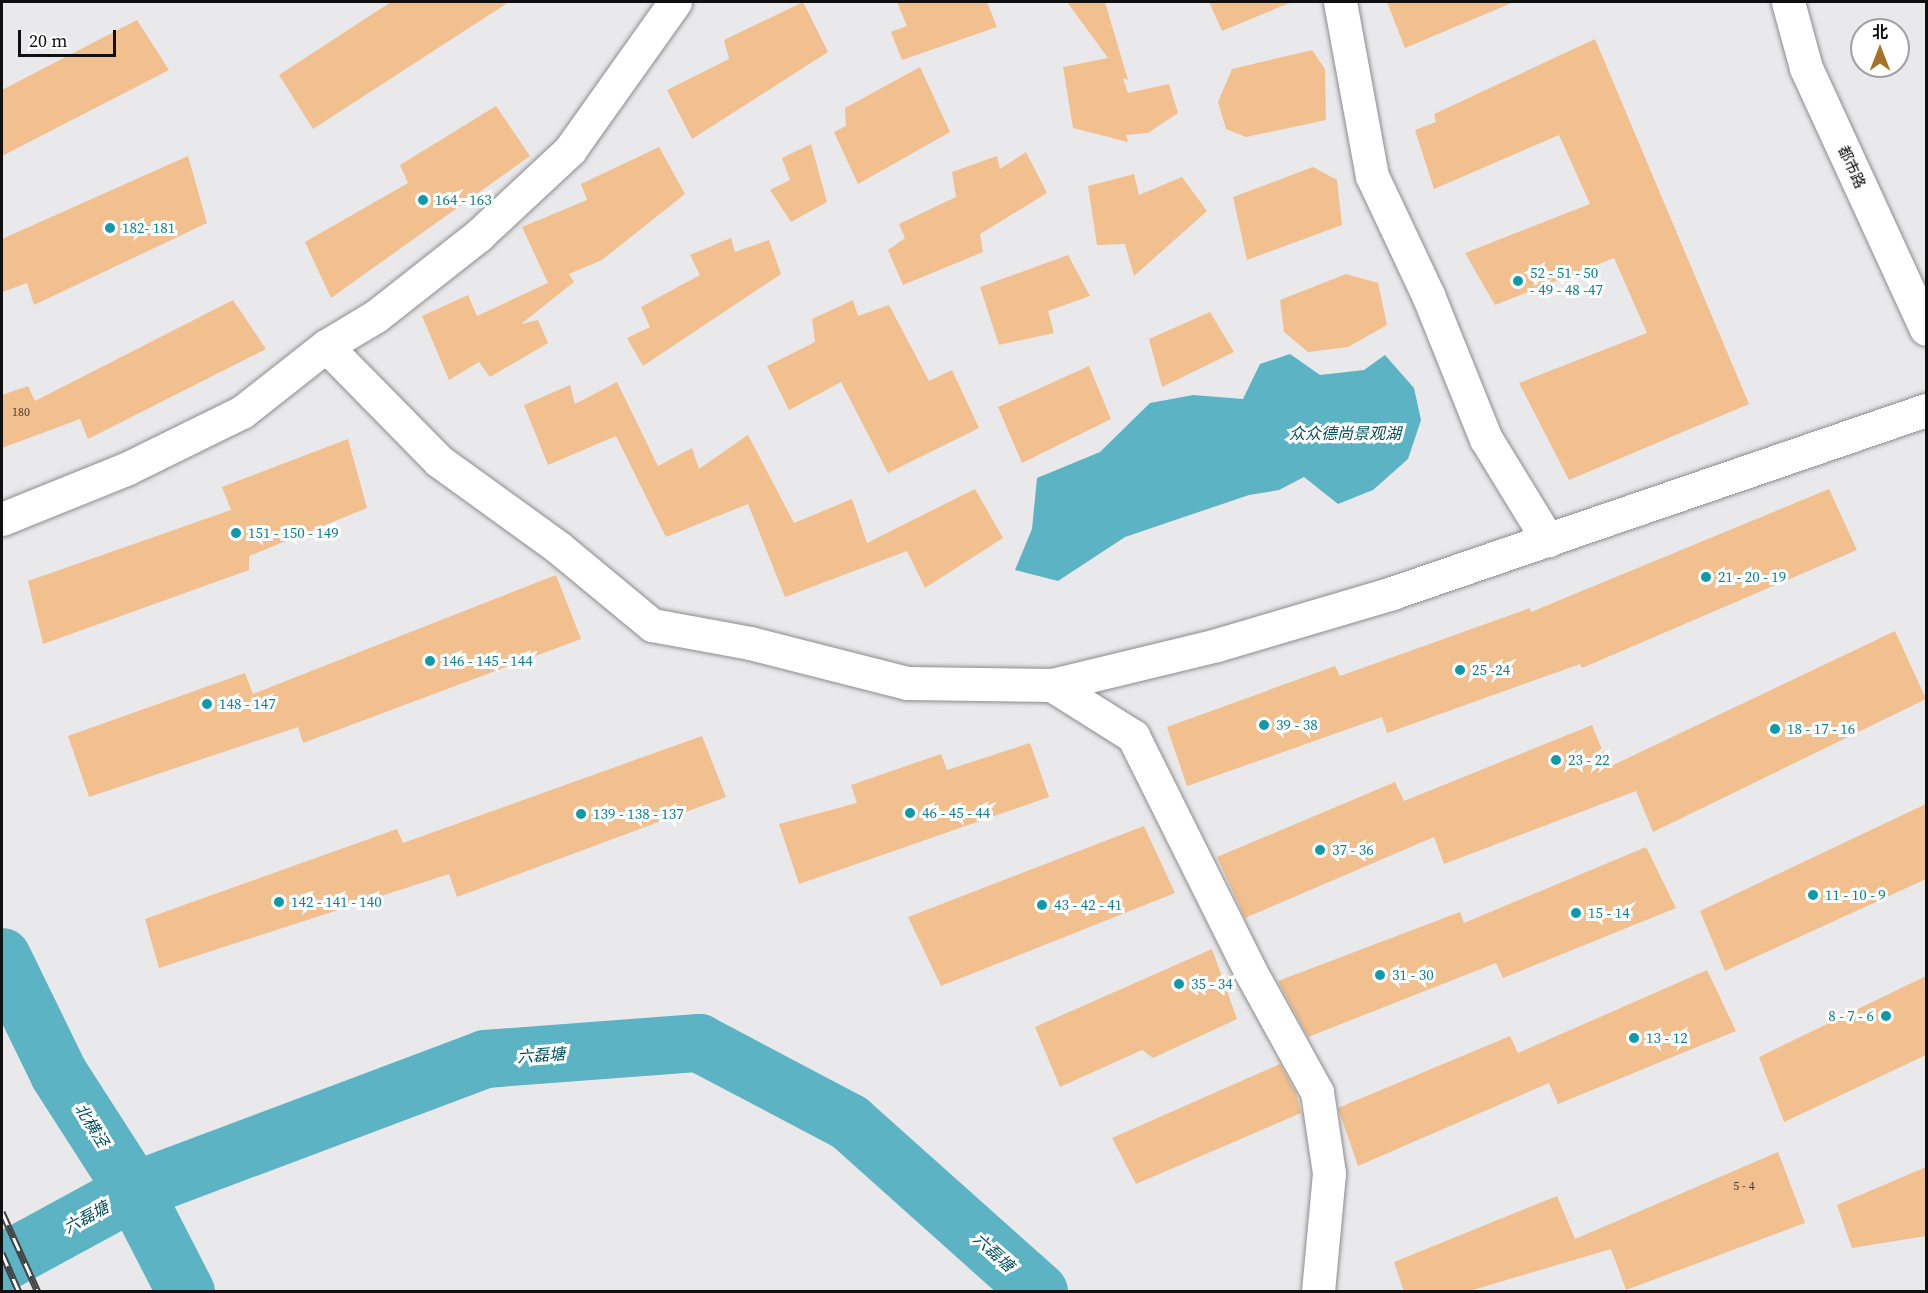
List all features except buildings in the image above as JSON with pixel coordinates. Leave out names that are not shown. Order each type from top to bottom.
[{"type":"street","points":[[2,519],[126,469],[242,412],[326,346],[376,316],[479,235],[570,150],[675,2]]},
{"type":"street","points":[[1340,2],[1372,176],[1428,294],[1486,439],[1548,540]]},
{"type":"street","name":"都市路","points":[[1788,2],[1806,68],[1926,329]]},
{"type":"street","points":[[326,346],[439,461],[559,548],[652,625],[750,643],[907,682],[1052,685],[1217,645],[1392,593],[1926,410]]},
{"type":"street","points":[[1052,685],[1133,736],[1249,969],[1317,1092],[1329,1173],[1318,1292]]},
{"type":"water","name":"众众德尚景观湖","points":[[1290,354],[1320,375],[1364,370],[1385,355],[1414,388],[1421,420],[1408,459],[1373,490],[1338,504],[1304,477],[1279,490],[1249,495],[1125,537],[1058,581],[1015,570],[1032,529],[1037,478],[1100,452],[1150,403],[1193,395],[1243,399],[1260,364]]},
{"type":"waterway","name":"北横泾","points":[[2,957],[59,1074],[134,1191],[186,1292]]},
{"type":"waterway","name":"六磊塘","points":[[2,1263],[134,1191],[485,1059],[699,1043],[849,1122],[1039,1292]]},
{"type":"railway","points":[[2,1212],[38,1292]]},
{"type":"railway","points":[[2,1253],[19,1292]]},
{"type":"place","name":"164 - 163","points":[[423,200]]},
{"type":"place","name":"182- 181","points":[[110,228]]},
{"type":"place","name":"52 - 51 - 50 - 49 - 48 -47","points":[[1518,281]]},
{"type":"place","name":"151 - 150 - 149","points":[[236,533]]},
{"type":"place","name":"21 - 20 - 19","points":[[1706,577]]},
{"type":"place","name":"146 - 145 - 144","points":[[430,661]]},
{"type":"place","name":"25 -24","points":[[1460,670]]},
{"type":"place","name":"148 - 147","points":[[207,704]]},
{"type":"place","name":"39 - 38","points":[[1264,725]]},
{"type":"place","name":"18 - 17 - 16","points":[[1775,729]]},
{"type":"place","name":"23 - 22","points":[[1556,760]]},
{"type":"place","name":"46 - 45 - 44","points":[[910,813]]},
{"type":"place","name":"139 - 138 - 137","points":[[581,814]]},
{"type":"place","name":"37 - 36","points":[[1320,850]]},
{"type":"place","name":"11 - 10 - 9","points":[[1813,895]]},
{"type":"place","name":"142 - 141 - 140","points":[[279,902]]},
{"type":"place","name":"43 - 42 - 41","points":[[1042,905]]},
{"type":"place","name":"15 - 14","points":[[1576,913]]},
{"type":"place","name":"31 - 30","points":[[1380,975]]},
{"type":"place","name":"35 - 34","points":[[1179,984]]},
{"type":"place","name":"8 - 7 - 6","points":[[1886,1016]]},
{"type":"place","name":"13 - 12","points":[[1634,1038]]}]
